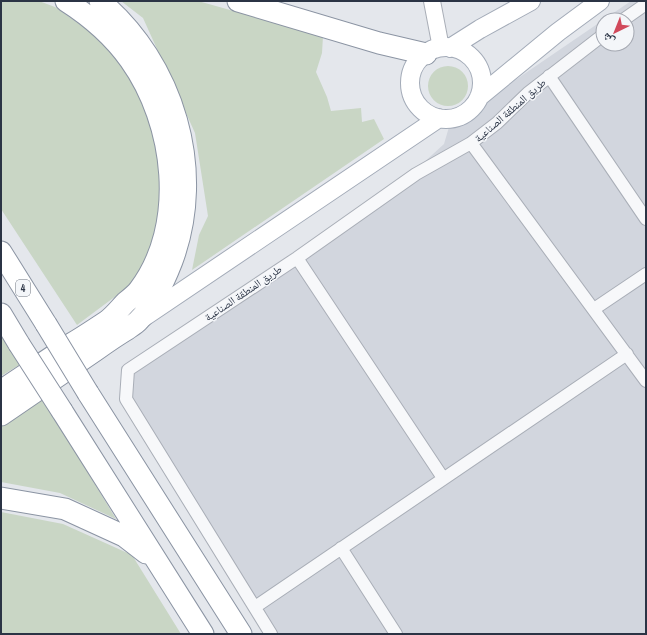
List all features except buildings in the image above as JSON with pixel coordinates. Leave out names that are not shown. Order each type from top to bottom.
[{"type":"highway","points":[[1,391],[108,320],[138,291],[151,271],[161,250],[169,219],[171,202],[167,150],[163,131],[153,100],[130,60],[104,30],[89,17],[66,1]]},
{"type":"highway","points":[[1,415],[138,321],[160,288],[169,270],[181,231],[186,192],[186,172],[180,132],[174,113],[157,73],[134,36],[120,19],[100,1]]},
{"type":"highway","points":[[238,1],[379,42],[439,50]]},
{"type":"highway","name":"4","points":[[1,252],[88,393],[241,634]]},
{"type":"highway","points":[[1,314],[203,634]]},
{"type":"highway","points":[[1,498],[65,509],[124,536],[158,563]]},
{"type":"main road","points":[[439,50],[458,50],[465,53],[477,65],[482,81],[482,89],[476,104],[463,115],[447,119],[431,116],[418,105],[411,90],[412,74],[420,59],[531,1]]},
{"type":"main road","points":[[479,97],[558,32],[600,1]]},
{"type":"main road","points":[[138,321],[439,118]]},
{"type":"street","points":[[432,1],[439,50]]},
{"type":"street","points":[[634,12],[646,4]]},
{"type":"street","name":"طريق المنطقة الصناعية","points":[[271,634],[126,399],[128,370],[297,258],[416,174],[471,143],[488,130],[528,93],[595,41]]},
{"type":"street","points":[[550,76],[646,219]]},
{"type":"street","points":[[471,143],[646,380]]},
{"type":"street","points":[[297,258],[443,478]]},
{"type":"street","points":[[594,309],[646,274]]},
{"type":"street","points":[[254,607],[627,354]]},
{"type":"street","points":[[341,548],[396,634]]},
{"type":"shaded area","points":[[631,1],[646,1],[646,634],[273,634],[126,399],[128,370],[421,165],[444,144],[449,127],[463,125],[477,116],[489,100],[502,89],[595,25],[595,52],[635,52],[635,12],[615,12]]},
{"type":"green space","points":[[1,1],[39,1],[55,7],[109,45],[151,116],[165,207],[140,278],[77,325],[1,209]]},
{"type":"green space","points":[[121,1],[198,1],[323,36],[322,53],[316,72],[327,97],[331,111],[361,108],[362,122],[374,119],[384,139],[192,270],[199,235],[208,216],[195,133],[143,18]]},
{"type":"green space","points":[[448,66],[462,72],[468,86],[462,100],[448,106],[434,100],[428,86],[434,72]]},
{"type":"green space","points":[[1,333],[21,364],[1,376]]},
{"type":"green space","points":[[43,398],[116,519],[60,493],[1,482],[1,425]]},
{"type":"green space","points":[[1,512],[63,524],[132,555],[181,634],[1,634]]}]
